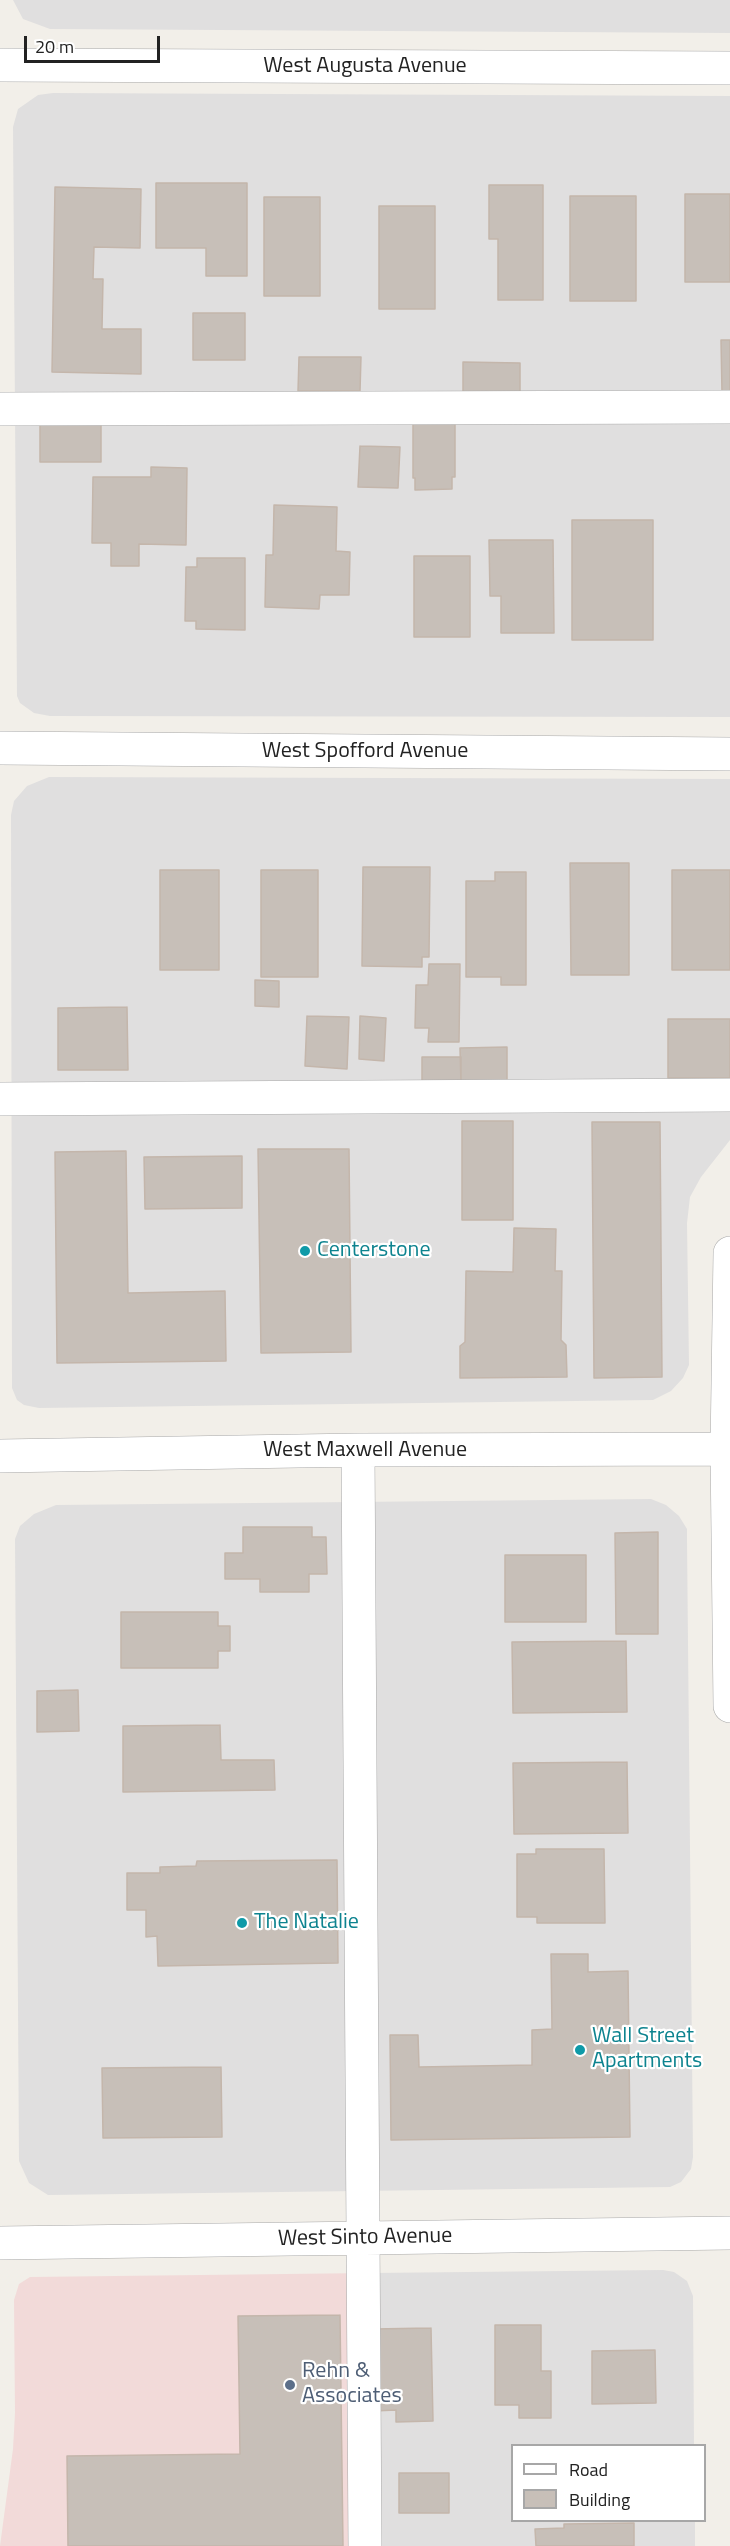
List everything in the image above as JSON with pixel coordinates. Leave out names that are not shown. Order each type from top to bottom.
[{"type":"street","name":"West Augusta Avenue","points":[[0,65],[730,68]]},
{"type":"street","points":[[0,409],[730,407]]},
{"type":"street","name":"West Spofford Avenue","points":[[0,748],[730,754]]},
{"type":"street","points":[[0,1099],[730,1095]]},
{"type":"street","points":[[730,1253],[730,1706]]},
{"type":"street","name":"West Maxwell Avenue","points":[[0,1456],[358,1450],[729,1449]]},
{"type":"street","points":[[358,1450],[365,2546]]},
{"type":"street","name":"West Sinto Avenue","points":[[0,2243],[730,2233]]},
{"type":"shaded area","points":[[13,0],[730,0],[730,33],[50,29],[23,19]]},
{"type":"shaded area","points":[[53,93],[730,96],[730,717],[50,716],[34,713],[20,703],[17,696],[13,127],[18,109],[38,95]]},
{"type":"shaded area","points":[[49,777],[730,779],[730,1140],[701,1177],[690,1197],[687,1223],[689,1365],[683,1378],[671,1391],[653,1400],[39,1408],[24,1405],[17,1400],[12,1388],[11,815],[14,801],[27,786]]},
{"type":"shaded area","points":[[651,1499],[666,1505],[679,1516],[687,1529],[693,2157],[691,2169],[681,2182],[670,2187],[48,2195],[29,2183],[19,2161],[15,1539],[20,1526],[34,1514],[56,1505]]},
{"type":"shaded area","points":[[663,2270],[674,2272],[687,2281],[693,2296],[694,2444],[511,2444],[511,2522],[695,2522],[695,2546],[373,2546],[371,2273]]},
{"type":"shaded area","points":[[371,2273],[373,2546],[0,2546],[13,2449],[14,2300],[19,2284],[30,2277]]},
{"type":"building","points":[[156,183],[247,183],[247,276],[206,276],[206,248],[156,248]]},
{"type":"building","points":[[489,185],[543,185],[543,300],[498,300],[498,239],[489,239]]},
{"type":"building","points":[[55,187],[141,189],[140,248],[94,247],[93,279],[103,279],[102,329],[141,329],[141,374],[52,372]]},
{"type":"building","points":[[685,194],[730,194],[730,282],[685,282]]},
{"type":"building","points":[[570,196],[636,196],[636,301],[570,301]]},
{"type":"building","points":[[264,197],[320,197],[320,296],[264,296]]},
{"type":"building","points":[[379,206],[435,206],[435,309],[379,309]]},
{"type":"building","points":[[193,313],[245,313],[245,360],[193,360]]},
{"type":"building","points":[[721,340],[730,340],[730,393],[722,393]]},
{"type":"building","points":[[299,357],[361,357],[360,391],[298,391]]},
{"type":"building","points":[[463,362],[520,363],[520,394],[463,394]]},
{"type":"building","points":[[40,421],[101,421],[101,462],[40,462]]},
{"type":"building","points":[[413,422],[455,422],[455,477],[452,477],[452,489],[415,490]]},
{"type":"building","points":[[360,446],[400,447],[398,488],[358,487]]},
{"type":"building","points":[[151,467],[187,468],[186,545],[139,544],[139,566],[111,566],[111,543],[92,543],[93,477],[151,477]]},
{"type":"building","points":[[274,505],[337,507],[336,551],[350,552],[349,595],[320,595],[319,609],[265,607],[266,555],[273,555]]},
{"type":"building","points":[[572,520],[653,520],[653,640],[572,640]]},
{"type":"building","points":[[489,540],[553,540],[554,633],[501,633],[501,596],[490,596]]},
{"type":"building","points":[[414,556],[470,556],[470,637],[414,637]]},
{"type":"building","points":[[197,558],[245,558],[245,630],[196,629],[196,621],[185,621],[186,567],[197,567]]},
{"type":"building","points":[[570,863],[629,863],[629,975],[571,975]]},
{"type":"building","points":[[363,867],[430,867],[429,957],[422,957],[422,967],[362,966]]},
{"type":"building","points":[[160,870],[219,870],[219,970],[160,970]]},
{"type":"building","points":[[261,870],[318,870],[318,977],[261,977]]},
{"type":"building","points":[[672,870],[730,870],[730,970],[672,970]]},
{"type":"building","points":[[495,872],[526,872],[526,985],[501,985],[501,977],[466,977],[466,881],[495,881]]},
{"type":"building","points":[[429,964],[460,964],[459,1042],[428,1042],[429,1028],[415,1028],[416,985],[428,985]]},
{"type":"building","points":[[255,980],[279,981],[279,1007],[255,1006]]},
{"type":"building","points":[[127,1007],[128,1070],[58,1070],[58,1008]]},
{"type":"building","points":[[307,1016],[349,1017],[347,1069],[305,1066]]},
{"type":"building","points":[[360,1016],[386,1018],[384,1061],[359,1059]]},
{"type":"building","points":[[668,1019],[730,1019],[730,1078],[668,1078]]},
{"type":"building","points":[[507,1047],[507,1084],[461,1085],[460,1048]]},
{"type":"building","points":[[422,1057],[461,1057],[461,1085],[422,1085]]},
{"type":"building","points":[[462,1121],[513,1121],[513,1220],[462,1220]]},
{"type":"building","points":[[592,1122],[660,1122],[662,1377],[594,1378]]},
{"type":"building","name":"Centerstone","points":[[258,1149],[349,1149],[351,1352],[261,1353]]},
{"type":"building","points":[[126,1151],[128,1293],[225,1291],[226,1361],[57,1363],[55,1152]]},
{"type":"building","points":[[242,1156],[242,1208],[145,1209],[144,1157]]},
{"type":"building","points":[[514,1228],[556,1229],[555,1271],[562,1271],[561,1340],[566,1345],[567,1377],[460,1378],[460,1346],[465,1342],[466,1271],[513,1272]]},
{"type":"building","points":[[243,1527],[312,1527],[312,1537],[326,1537],[327,1574],[309,1574],[309,1592],[260,1592],[260,1579],[225,1579],[225,1553],[243,1553]]},
{"type":"building","points":[[658,1532],[658,1634],[616,1634],[615,1533]]},
{"type":"building","points":[[505,1555],[586,1555],[586,1622],[505,1622]]},
{"type":"building","points":[[121,1612],[218,1612],[218,1626],[230,1626],[230,1651],[218,1651],[218,1668],[121,1668]]},
{"type":"building","points":[[626,1641],[627,1712],[513,1713],[512,1642]]},
{"type":"building","points":[[78,1690],[79,1731],[37,1732],[37,1691]]},
{"type":"building","points":[[220,1725],[221,1760],[274,1760],[275,1790],[123,1792],[123,1726]]},
{"type":"building","points":[[627,1762],[628,1833],[514,1834],[513,1763]]},
{"type":"building","points":[[536,1849],[604,1849],[605,1923],[537,1923],[537,1917],[517,1917],[517,1854],[536,1854]]},
{"type":"building","name":"The Natalie","points":[[337,1860],[338,1963],[158,1966],[157,1936],[146,1937],[146,1910],[127,1910],[127,1873],[160,1873],[160,1867],[196,1866],[197,1861]]},
{"type":"building","name":"Wall Street Apartments","points":[[551,1954],[588,1954],[588,1972],[628,1971],[630,2137],[391,2140],[390,2035],[418,2035],[419,2067],[532,2065],[532,2030],[552,2029]]},
{"type":"building","points":[[221,2067],[222,2137],[103,2138],[102,2068]]},
{"type":"building","name":"Rehn & Associates","points":[[340,2315],[343,2546],[68,2546],[67,2456],[240,2454],[238,2316]]},
{"type":"building","points":[[495,2325],[541,2325],[541,2371],[551,2371],[551,2418],[519,2418],[519,2405],[495,2405]]},
{"type":"building","points":[[431,2328],[433,2421],[396,2422],[396,2410],[374,2411],[373,2329]]},
{"type":"building","points":[[655,2350],[656,2403],[592,2404],[592,2351]]},
{"type":"building","points":[[399,2473],[449,2473],[449,2513],[399,2513]]},
{"type":"building","points":[[634,2523],[634,2546],[536,2546],[535,2529],[564,2528],[564,2524]]},
{"type":"place","name":"Centerstone","points":[[305,1251]]},
{"type":"place","name":"The Natalie","points":[[242,1923]]},
{"type":"place","name":"Wall Street Apartments","points":[[580,2050]]},
{"type":"place","name":"Rehn & Associates","points":[[290,2385]]}]
